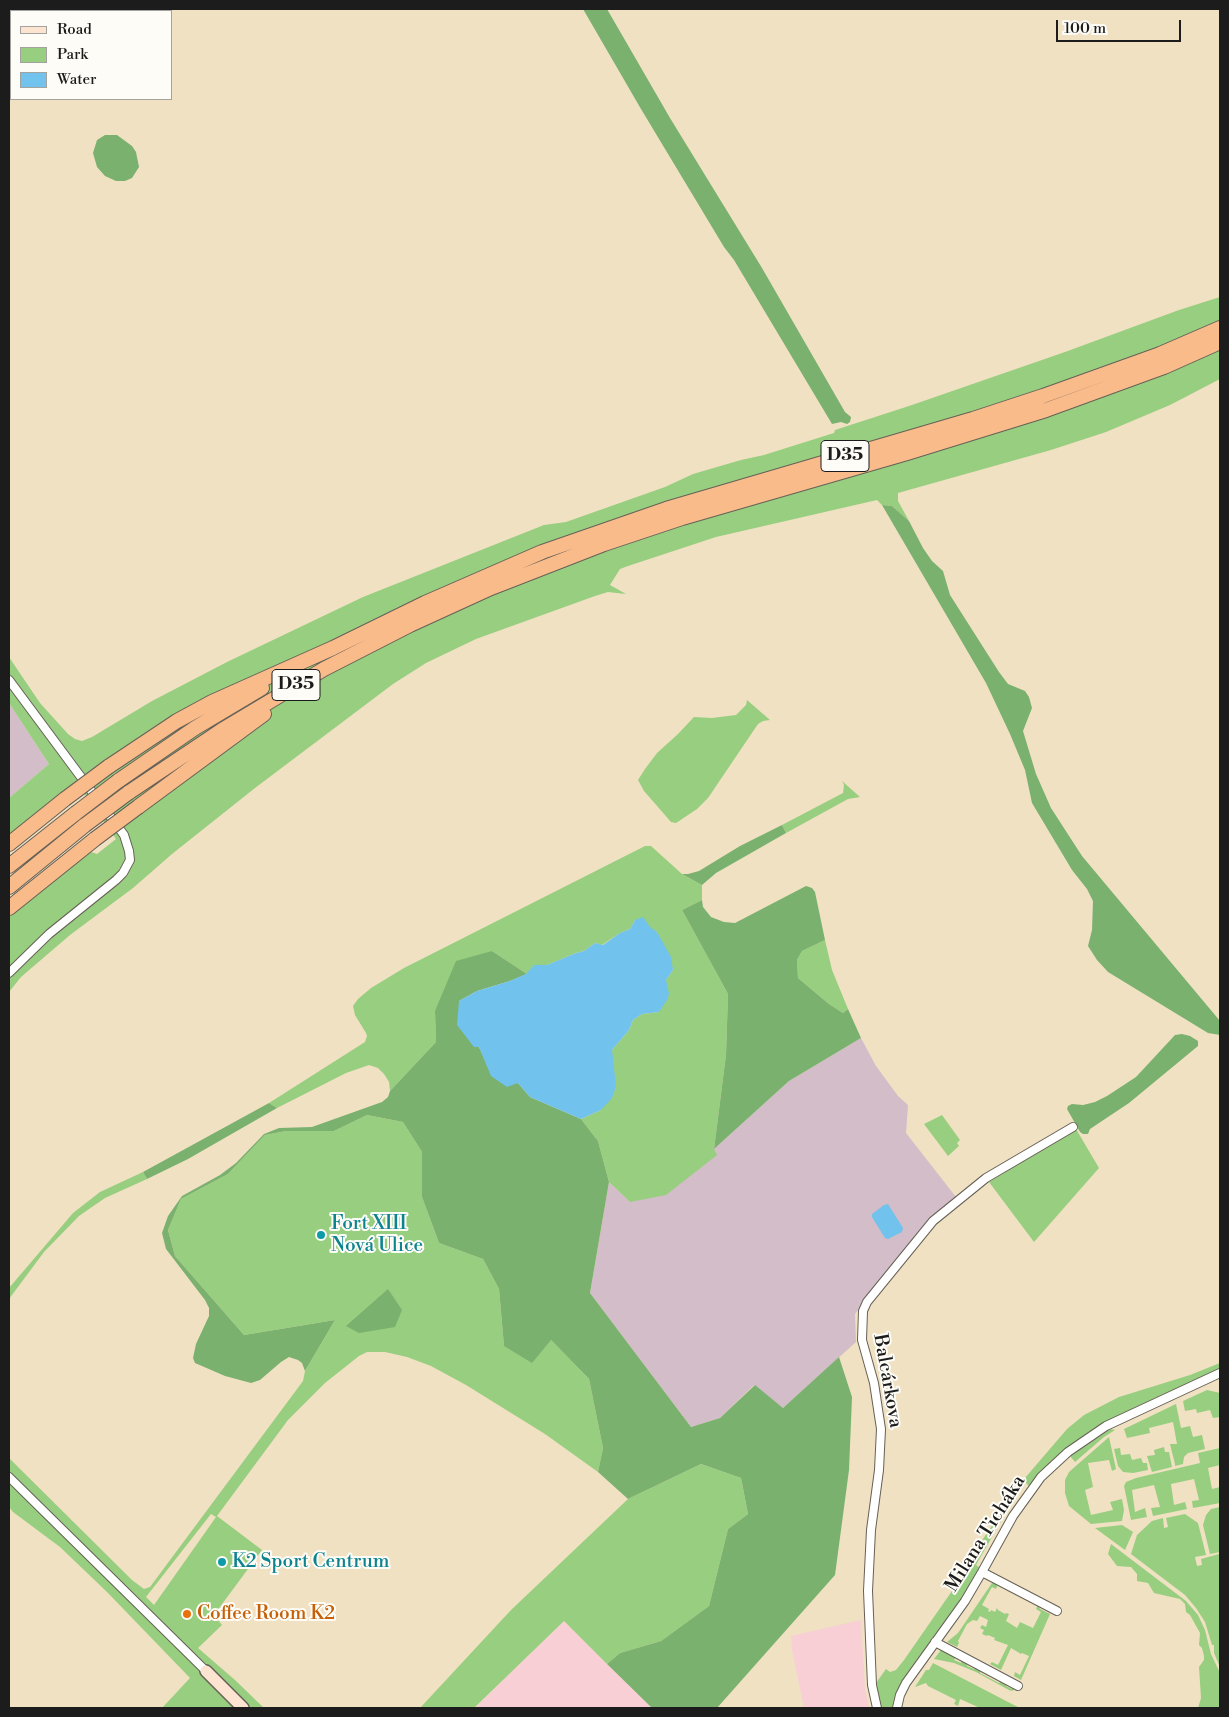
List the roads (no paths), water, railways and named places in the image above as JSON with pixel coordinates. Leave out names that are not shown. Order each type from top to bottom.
[{"type":"highway","name":"D35","points":[[9,866],[118,781],[195,728],[332,648],[386,621],[492,573],[542,552],[604,530],[709,496],[973,419],[1043,396],[1160,354],[1220,328]]},
{"type":"highway","name":"D35","points":[[9,887],[85,825],[128,793],[222,730],[324,669],[450,606],[544,566],[604,544],[682,518],[907,453],[1046,410],[1155,370],[1220,342]]},
{"type":"highway","points":[[9,844],[108,767],[189,714],[332,648]]},
{"type":"highway","points":[[9,910],[95,839],[324,669]]},
{"type":"street","points":[[9,680],[18,695],[124,835],[130,860],[123,873],[116,880],[48,934],[9,973]]},
{"type":"street","name":"Balcárkova","points":[[876,1708],[871,1676],[868,1591],[871,1530],[879,1470],[881,1429],[874,1382],[862,1340],[863,1311],[867,1302],[933,1221],[986,1178],[1073,1126]]},
{"type":"street","name":"Milana Ticháka","points":[[897,1708],[900,1695],[906,1683],[982,1572],[1028,1493],[1041,1478],[1068,1452],[1106,1426],[1220,1373]]},
{"type":"street","points":[[9,1477],[244,1708]]},
{"type":"street","points":[[982,1572],[1057,1611]]},
{"type":"street","points":[[935,1642],[1018,1686]]},
{"type":"water","points":[[643,917],[650,927],[657,932],[671,957],[673,970],[666,980],[669,994],[659,1012],[642,1014],[633,1020],[629,1030],[612,1050],[616,1086],[612,1098],[601,1110],[581,1119],[530,1097],[518,1083],[507,1087],[491,1076],[479,1047],[474,1047],[457,1025],[459,1001],[477,991],[526,974],[534,965],[547,965],[584,951],[595,943],[603,945],[620,933],[630,929],[635,920]]},
{"type":"water","points":[[888,1204],[903,1228],[902,1232],[888,1239],[885,1238],[872,1214]]},
{"type":"place","name":"Fort XIII Nová Ulice","points":[[321,1235]]},
{"type":"place","name":"K2 Sport Centrum","points":[[222,1562]]},
{"type":"place","name":"Coffee Room K2","points":[[187,1614]]}]
